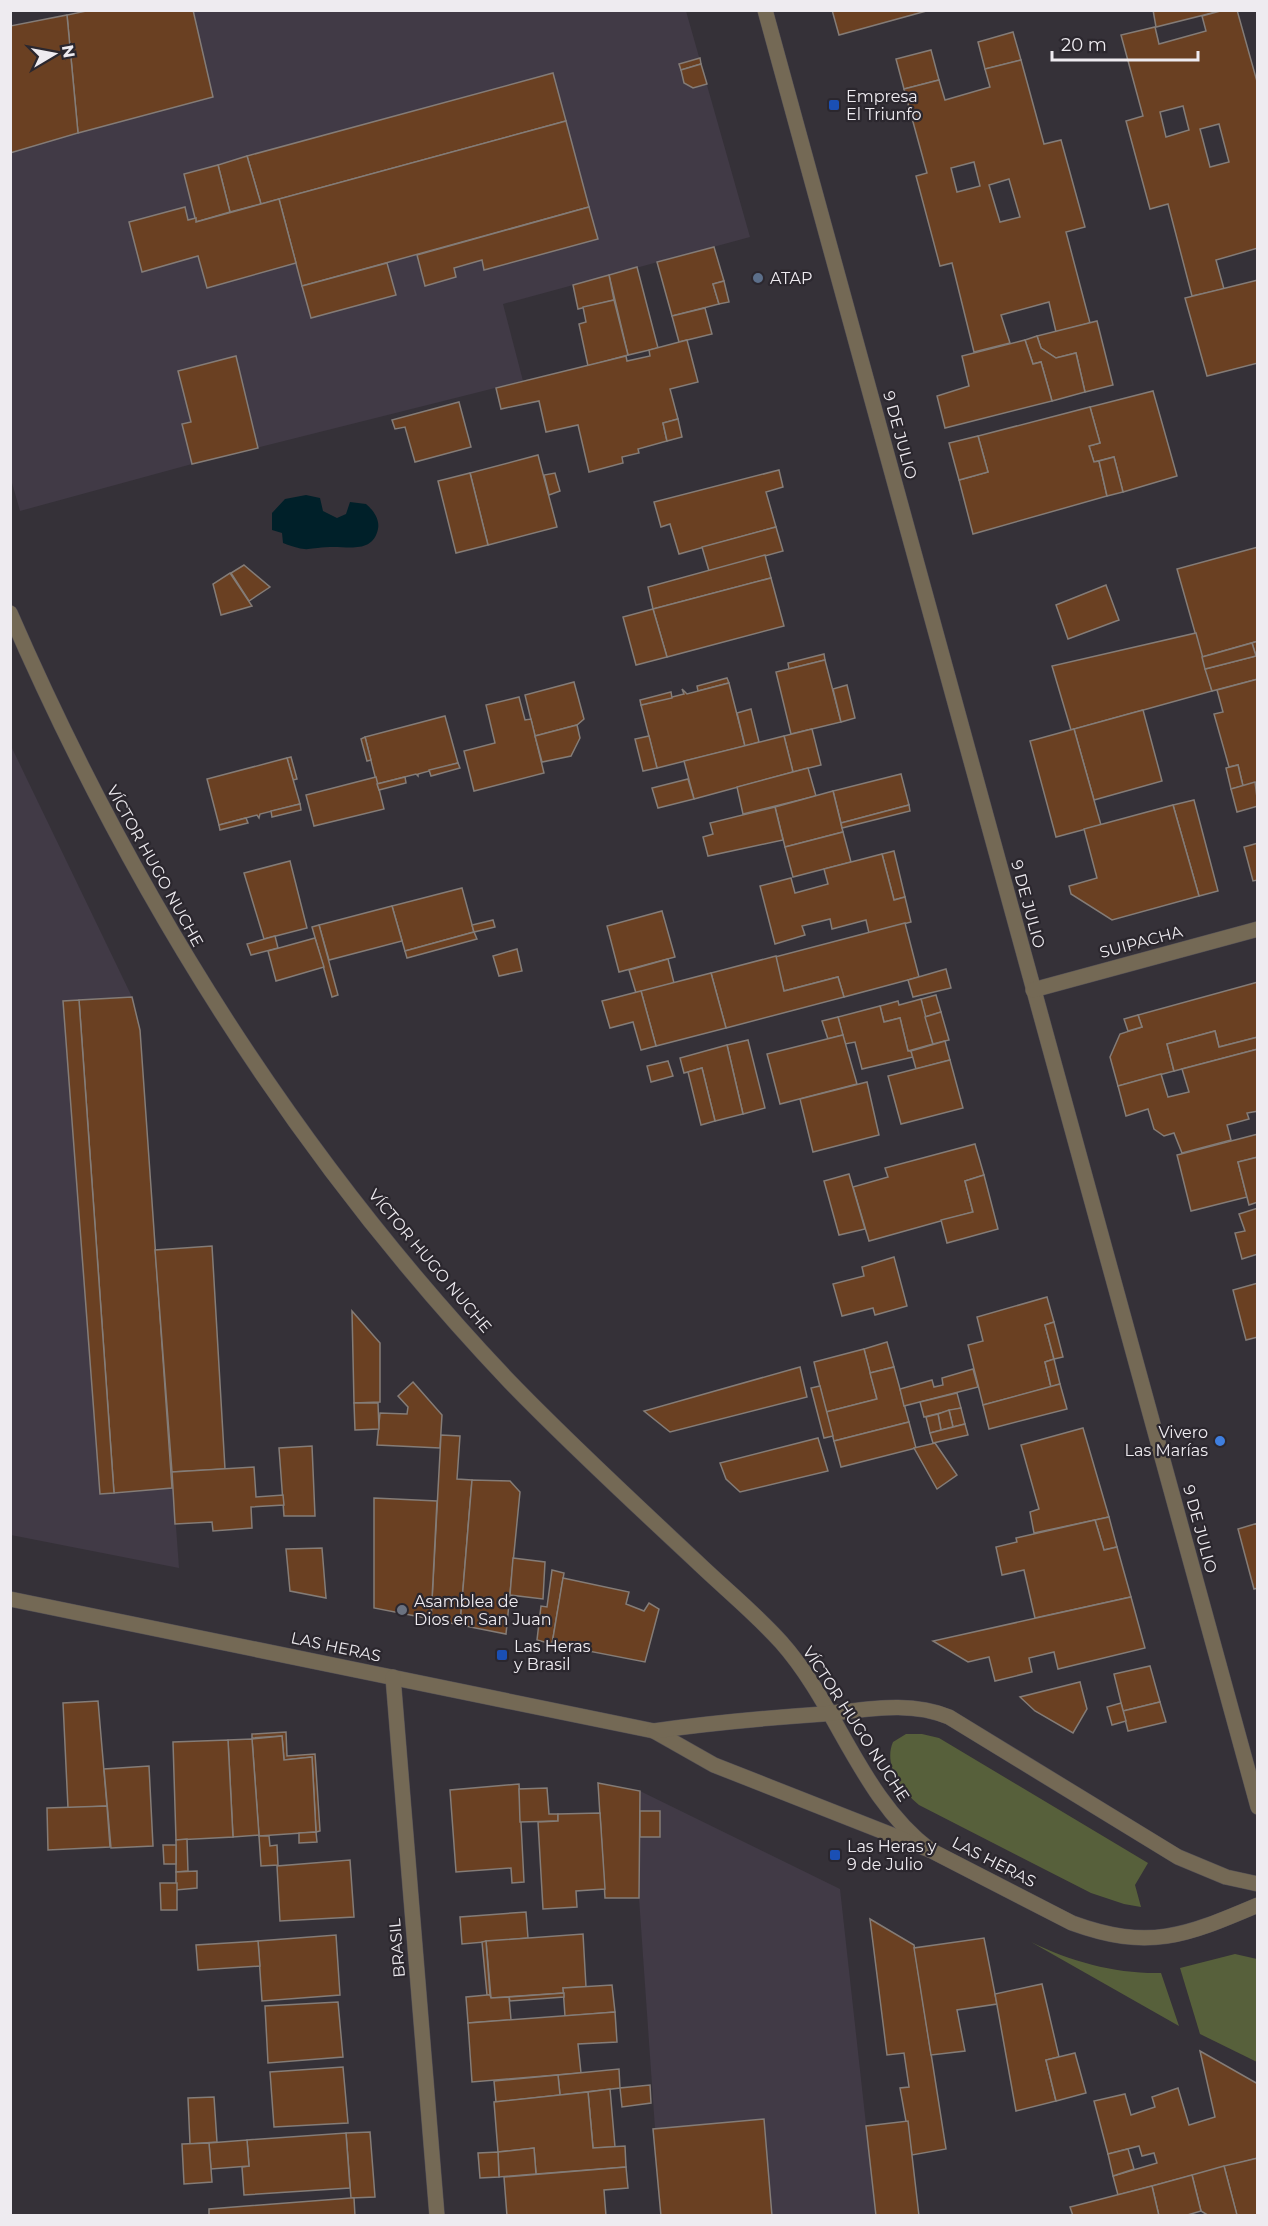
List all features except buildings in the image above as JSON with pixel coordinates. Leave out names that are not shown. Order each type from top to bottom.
[{"type":"street","name":"9 DE JULIO","points":[[765,10],[1257,1807]]},
{"type":"street","name":"VÍCTOR HUGO NUCHE","points":[[10,613],[86,778],[141,880],[193,970],[309,1142],[380,1233],[470,1338],[581,1455],[770,1630],[799,1665],[883,1804],[905,1830],[930,1850]]},
{"type":"street","name":"SUIPACHA","points":[[1033,990],[1257,929]]},
{"type":"street","name":"LAS HERAS","points":[[10,1599],[654,1731],[714,1765],[930,1850],[1072,1923],[1131,1939],[1151,1940],[1209,1926],[1257,1905]]},
{"type":"street","name":"BRASIL","points":[[393,1677],[437,2216]]},
{"type":"street","name":"LAS HERAS","points":[[654,1731],[720,1722],[898,1707],[934,1710],[1178,1857],[1226,1877],[1257,1884]]},
{"type":"shaded area","points":[[91,10],[686,11],[750,237],[503,304],[523,381],[192,464],[20,511],[10,476],[10,26]]},
{"type":"shaded area","points":[[10,744],[132,997],[140,1030],[179,1568],[11,1535]]},
{"type":"shaded area","points":[[640,1791],[840,1889],[876,2215],[661,2215],[639,1898]]},
{"type":"green space","points":[[906,1734],[922,1734],[939,1738],[1148,1863],[1135,1885],[1141,1907],[1091,1893],[919,1805],[901,1785],[890,1760],[893,1742]]},
{"type":"green space","points":[[1031,1942],[1094,1965],[1144,1973],[1161,1973],[1179,2026]]},
{"type":"green space","points":[[1235,1954],[1257,1959],[1257,2062],[1200,2034],[1180,1968]]},
{"type":"water","points":[[306,495],[320,498],[323,511],[337,518],[346,514],[350,502],[366,504],[377,518],[378,529],[375,537],[371,542],[358,547],[303,549],[283,543],[282,533],[272,530],[272,513],[285,499]]},
{"type":"place","name":"Empresa El Triunfo","points":[[834,105]]},
{"type":"place","name":"ATAP","points":[[758,278]]},
{"type":"place","name":"Vivero Las Marías","points":[[1220,1441]]},
{"type":"place","name":"Asamblea de Dios en San Juan","points":[[402,1610]]},
{"type":"place","name":"Las Heras y Brasil","points":[[502,1655]]},
{"type":"place","name":"Las Heras y 9 de Julio","points":[[835,1855]]}]
